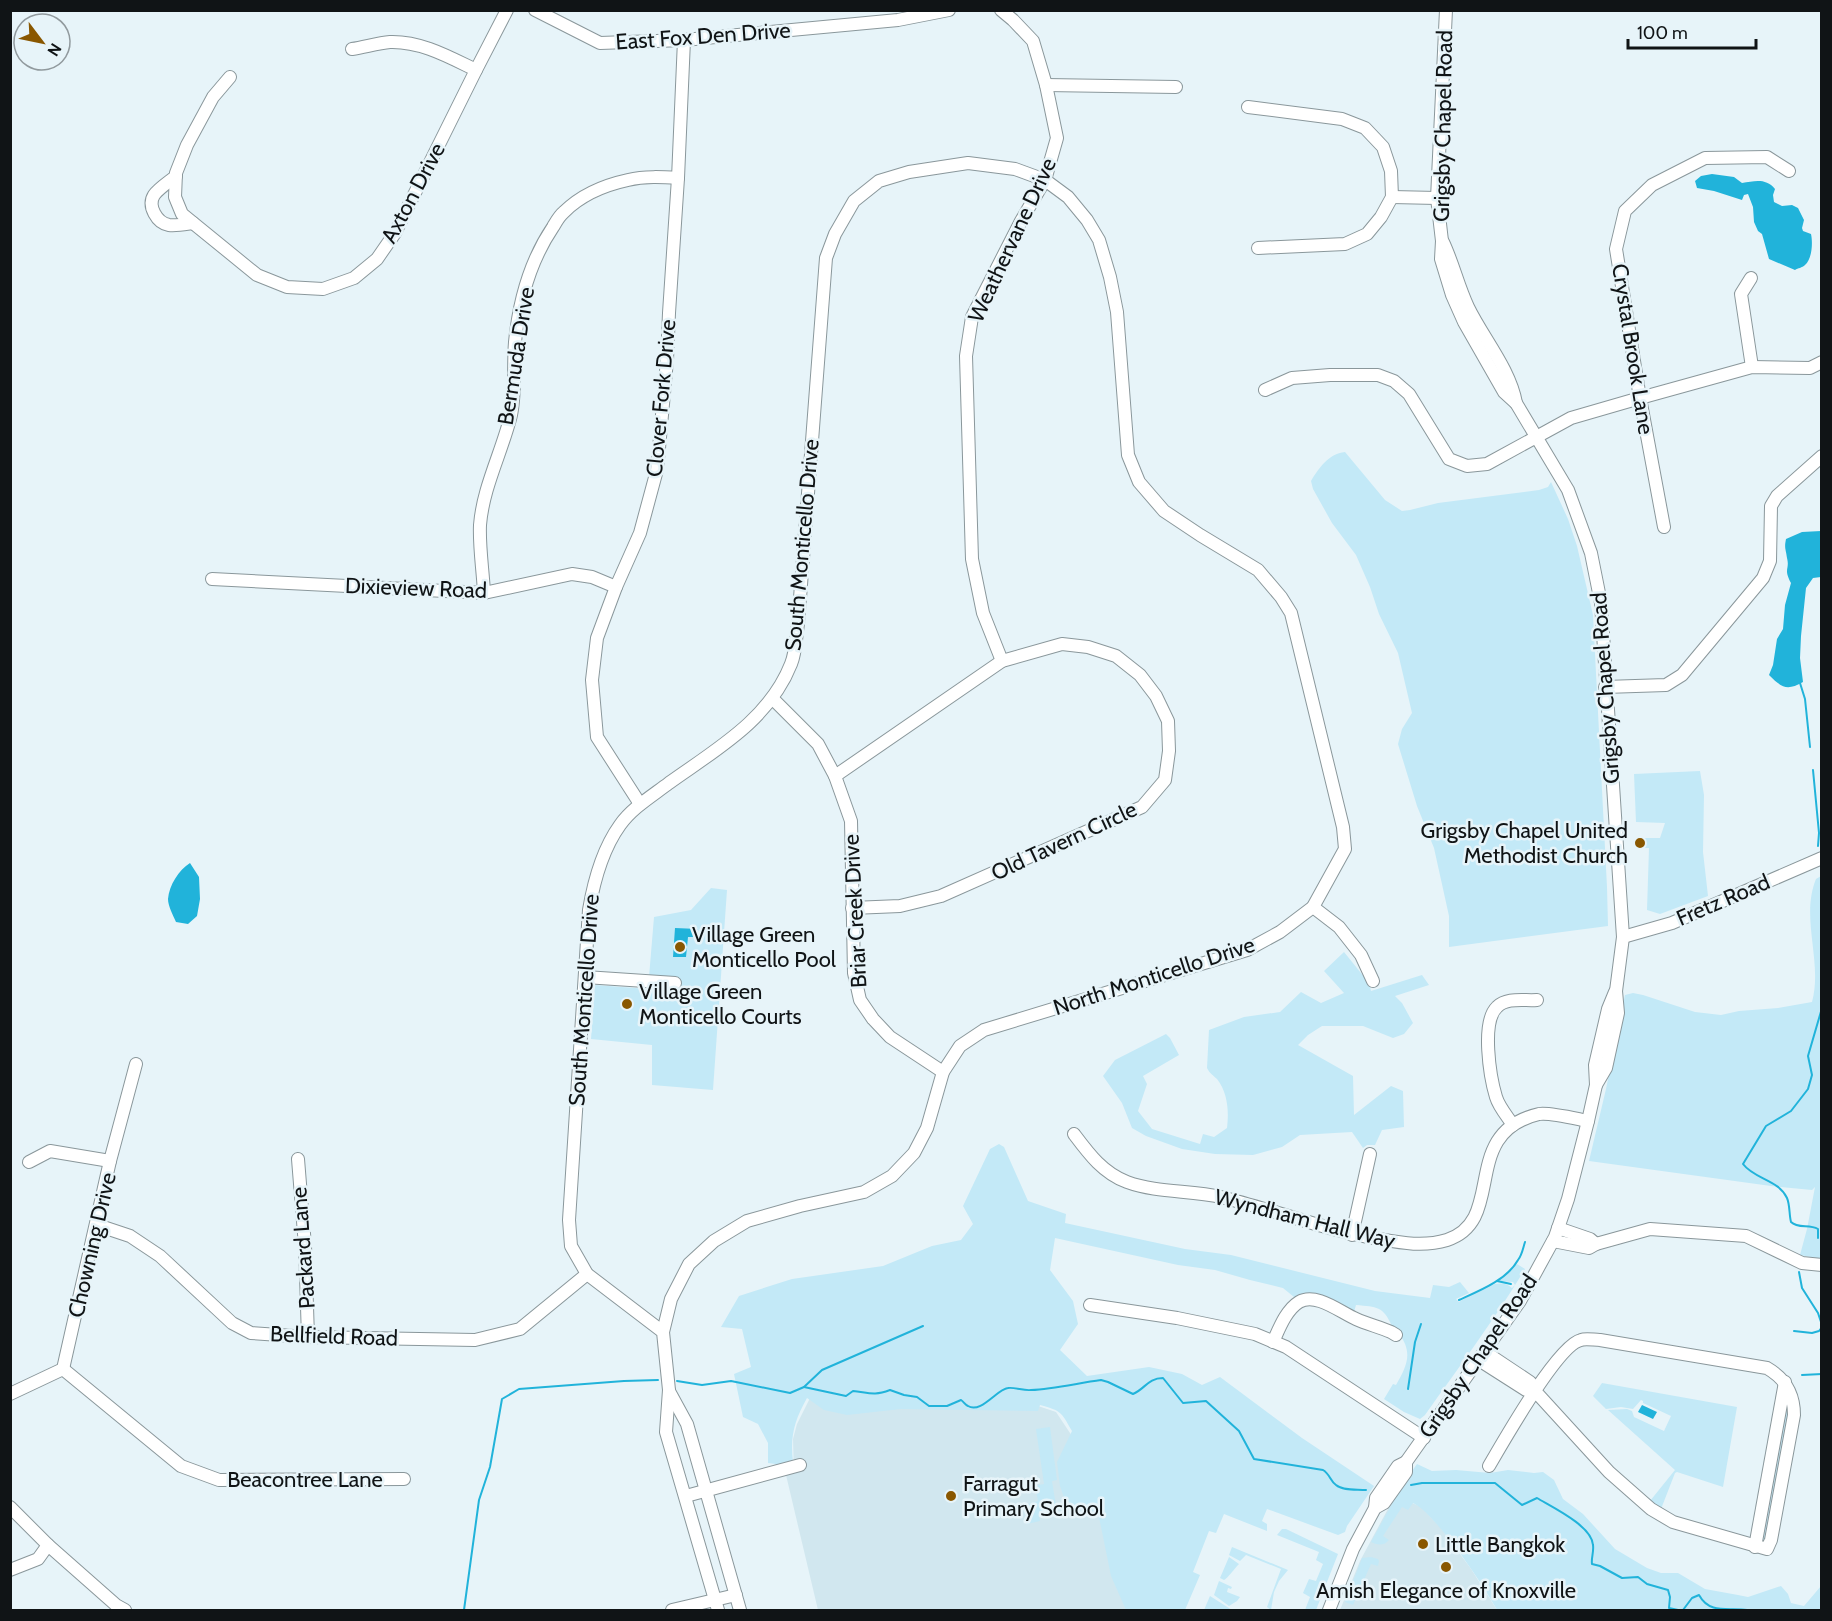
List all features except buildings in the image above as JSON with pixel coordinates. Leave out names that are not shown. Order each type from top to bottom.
[{"type":"street","name":"Axton Drive","points":[[230,77],[213,97],[187,145],[176,176],[175,196],[182,214],[257,275],[287,287],[322,289],[354,278],[377,259],[395,233],[507,10]]},
{"type":"street","name":"East Fox Den Drive","points":[[535,10],[600,43],[684,40],[949,10]]},
{"type":"street","name":"Weathervane Drive","points":[[1001,10],[1033,42],[1046,85],[1057,138],[1045,180],[1021,221],[972,317],[966,356],[972,559],[983,613],[1002,661]]},
{"type":"street","name":"Grigsby Chapel Road","points":[[1329,1611],[1353,1550],[1375,1508],[1384,1503],[1407,1472],[1406,1462],[1520,1301],[1553,1241],[1568,1199],[1588,1120],[1596,1085],[1595,1065],[1608,1009],[1616,991],[1623,938],[1600,603],[1591,553],[1568,490],[1516,403],[1504,392],[1459,312],[1441,259],[1442,241],[1437,198],[1446,10]]},
{"type":"street","name":"Clover Fork Drive","points":[[640,804],[597,737],[592,680],[597,638],[640,533],[657,470],[665,395],[684,40]]},
{"type":"street","points":[[352,49],[390,42],[411,44],[434,49],[476,70]]},
{"type":"street","points":[[1046,85],[1176,87]]},
{"type":"street","points":[[1248,108],[1342,119],[1365,128],[1383,147],[1391,171],[1392,197],[1381,217],[1367,234],[1345,244],[1258,248]]},
{"type":"street","name":"Crystal Brook Lane","points":[[1664,527],[1616,249],[1625,211],[1652,185],[1705,158],[1767,157],[1789,171]]},
{"type":"street","name":"South Monticello Drive","points":[[663,1332],[587,1274],[571,1246],[568,1220],[589,910],[594,880],[606,849],[620,824],[640,804],[748,726],[774,699],[792,663],[798,624],[825,258],[835,234],[854,201],[879,181],[909,172],[968,163],[1016,169],[1045,180]]},
{"type":"street","points":[[176,176],[154,196],[152,205],[154,214],[161,222],[169,225],[193,223]]},
{"type":"street","name":"Bermuda Drive","points":[[484,593],[480,525],[485,499],[511,414],[516,368],[515,344],[519,315],[531,267],[544,240],[562,213],[579,200],[599,189],[630,180],[653,177],[678,178]]},
{"type":"street","name":"North Monticello Drive","points":[[669,1390],[663,1332],[671,1299],[689,1264],[714,1241],[747,1221],[800,1206],[864,1192],[892,1176],[914,1153],[927,1128],[943,1072],[960,1046],[984,1029],[1247,950],[1280,932],[1313,907],[1346,849],[1343,827],[1291,613],[1281,597],[1258,570],[1200,536],[1164,511],[1139,482],[1128,455],[1117,312],[1110,277],[1088,220],[1068,197],[1045,180]]},
{"type":"street","points":[[1392,197],[1437,198]]},
{"type":"street","points":[[1751,278],[1741,294],[1752,367]]},
{"type":"street","points":[[1265,390],[1292,378],[1330,375],[1378,375],[1394,381],[1409,394],[1449,459],[1467,466],[1487,464],[1571,418],[1752,367],[1810,368],[1821,362]]},
{"type":"street","points":[[1605,687],[1666,685],[1683,675],[1763,578],[1770,561],[1772,506],[1778,496],[1821,456]]},
{"type":"street","name":"Dixieview Road","points":[[212,579],[484,593],[572,574],[592,577],[616,587]]},
{"type":"street","name":"Old Tavern Circle","points":[[835,776],[1002,661],[1062,644],[1088,647],[1116,656],[1140,675],[1156,696],[1168,721],[1169,751],[1165,780],[1142,807],[941,896],[900,906],[852,908]]},
{"type":"street","name":"Briar Creek Drive","points":[[774,699],[818,744],[835,776],[851,821],[854,973],[860,1000],[873,1019],[890,1037],[943,1072]]},
{"type":"street","name":"Fretz Road","points":[[1623,938],[1672,923],[1821,858]]},
{"type":"street","points":[[1313,907],[1339,927],[1361,955],[1373,981]]},
{"type":"street","points":[[585,977],[675,983]]},
{"type":"street","points":[[1513,1125],[1496,1099],[1487,1031],[1490,1017],[1497,1006],[1508,1001],[1537,1000]]},
{"type":"street","name":"Chowning Drive","points":[[63,1369],[110,1161],[136,1064]]},
{"type":"street","name":"Wyndham Hall Way","points":[[1074,1134],[1091,1158],[1106,1172],[1127,1182],[1151,1188],[1219,1197],[1352,1234],[1413,1245],[1448,1240],[1466,1229],[1478,1213],[1492,1149],[1502,1133],[1513,1125],[1541,1113],[1588,1120]]},
{"type":"street","points":[[30,1162],[50,1151],[110,1161]]},
{"type":"street","points":[[1352,1234],[1370,1154]]},
{"type":"street","name":"Packard Lane","points":[[297,1159],[305,1246],[308,1337]]},
{"type":"street","name":"Bellfield Road","points":[[97,1225],[130,1236],[160,1256],[231,1323],[251,1334],[475,1340],[520,1329],[587,1274]]},
{"type":"street","points":[[1558,1228],[1590,1239],[1596,1244]]},
{"type":"street","points":[[1553,1241],[1589,1248],[1650,1229],[1719,1233],[1746,1236],[1802,1263],[1821,1265]]},
{"type":"street","points":[[1273,1342],[1290,1310],[1297,1303],[1306,1300],[1324,1304],[1396,1335]]},
{"type":"street","points":[[1090,1305],[1177,1318],[1255,1334],[1286,1347],[1424,1438]]},
{"type":"street","points":[[1482,1356],[1526,1390],[1534,1391],[1609,1472],[1651,1509],[1673,1522],[1761,1548],[1785,1382],[1767,1368],[1600,1340],[1581,1340],[1568,1347],[1534,1391],[1489,1466]]},
{"type":"street","points":[[10,1394],[63,1369]]},
{"type":"street","name":"Beacontree Lane","points":[[63,1369],[181,1466],[219,1480],[404,1479]]},
{"type":"street","points":[[669,1390],[687,1424],[740,1611]]},
{"type":"street","points":[[669,1390],[666,1432],[716,1605]]},
{"type":"street","points":[[686,1496],[800,1466]]},
{"type":"street","points":[[10,1507],[48,1545],[125,1611]]},
{"type":"street","points":[[10,1570],[38,1559],[48,1545]]},
{"type":"street","points":[[672,1611],[716,1605],[736,1595]]},
{"type":"shaded area","points":[[1345,452],[1385,500],[1402,511],[1438,503],[1539,490],[1548,487],[1551,482],[1568,519],[1577,546],[1593,615],[1608,926],[1449,947],[1449,916],[1434,848],[1417,806],[1398,744],[1402,729],[1412,713],[1398,653],[1379,614],[1356,555],[1332,523],[1311,481],[1329,459]]},
{"type":"shaded area","points":[[1700,771],[1704,795],[1703,852],[1708,896],[1660,914],[1647,910],[1649,848],[1644,848],[1644,838],[1660,838],[1665,823],[1636,822],[1634,774]]},
{"type":"shaded area","points":[[1821,876],[1821,1259],[1800,1255],[1815,1187],[1812,1190],[1771,1186],[1589,1161],[1625,995],[1633,993],[1643,995],[1695,1012],[1721,1015],[1812,1002],[1815,971],[1810,909],[1816,879]]},
{"type":"shaded area","points":[[711,888],[727,890],[713,1090],[652,1085],[652,1045],[591,1039],[595,985],[648,989],[654,917],[691,910]]},
{"type":"shaded area","points":[[1344,952],[1369,983],[1371,991],[1422,975],[1429,985],[1395,996],[1402,1003],[1413,1023],[1404,1034],[1393,1038],[1363,1026],[1322,1026],[1298,1045],[1353,1076],[1354,1115],[1391,1086],[1403,1091],[1404,1127],[1382,1130],[1375,1145],[1367,1145],[1363,1148],[1352,1132],[1300,1135],[1282,1147],[1253,1155],[1215,1154],[1182,1149],[1146,1136],[1132,1128],[1122,1103],[1103,1076],[1115,1060],[1166,1034],[1179,1055],[1143,1076],[1147,1084],[1138,1111],[1152,1129],[1200,1144],[1203,1134],[1214,1137],[1227,1128],[1228,1122],[1227,1103],[1221,1084],[1207,1068],[1209,1030],[1244,1017],[1280,1012],[1301,992],[1321,1003],[1344,993],[1324,971]]},
{"type":"shaded area","points":[[999,1144],[1004,1147],[1028,1201],[1066,1214],[1065,1223],[1185,1249],[1231,1255],[1375,1291],[1430,1298],[1433,1285],[1449,1287],[1460,1282],[1469,1293],[1456,1299],[1459,1302],[1493,1285],[1500,1284],[1512,1288],[1515,1285],[1420,1419],[1384,1399],[1393,1384],[1396,1385],[1400,1378],[1407,1354],[1404,1341],[1399,1334],[1401,1330],[1392,1326],[1386,1315],[1378,1309],[1356,1305],[1354,1312],[1303,1295],[1294,1297],[1283,1288],[1215,1270],[1178,1265],[1055,1238],[1050,1270],[1073,1301],[1078,1324],[1060,1350],[1087,1376],[1149,1367],[1182,1374],[1202,1385],[1220,1377],[1302,1438],[1374,1486],[1345,1532],[1338,1535],[1267,1509],[1262,1521],[1267,1524],[1267,1531],[1224,1514],[1216,1533],[1209,1531],[1193,1572],[1200,1575],[1185,1610],[1126,1610],[1111,1576],[1099,1517],[1088,1506],[1075,1510],[1076,1515],[1067,1506],[1060,1486],[1057,1462],[1072,1431],[1057,1411],[1040,1405],[1038,1411],[901,1409],[847,1415],[824,1410],[807,1398],[794,1429],[793,1462],[783,1465],[768,1463],[768,1443],[758,1424],[743,1417],[734,1374],[751,1367],[742,1329],[721,1327],[739,1296],[792,1279],[883,1266],[932,1246],[961,1240],[973,1224],[963,1206],[990,1149]]},
{"type":"shaded area","points":[[1517,1264],[1525,1269],[1515,1285],[1513,1282],[1498,1281]]},
{"type":"shaded area","points":[[1602,1383],[1737,1407],[1723,1487],[1677,1472],[1661,1509],[1650,1501],[1675,1470],[1608,1410],[1627,1409],[1632,1411],[1634,1417],[1664,1431],[1671,1416],[1641,1400],[1633,1409],[1621,1407],[1606,1409],[1593,1396]]},
{"type":"shaded area","points":[[1786,1393],[1791,1399],[1767,1542],[1762,1542]]},
{"type":"shaded area","name":"Farragut Primary School","points":[[811,1396],[1035,1405],[1056,1412],[1076,1442],[1167,1610],[818,1610],[786,1475],[794,1473],[793,1439],[797,1424]]},
{"type":"shaded area","points":[[1050,1427],[1057,1480],[1052,1481],[1057,1512],[1039,1516],[1040,1521],[1027,1524],[1023,1506],[1038,1501],[1036,1491],[1038,1485],[1044,1484],[1036,1429]]},
{"type":"shaded area","points":[[1417,1464],[1432,1471],[1543,1472],[1554,1480],[1563,1499],[1583,1514],[1615,1549],[1647,1568],[1661,1573],[1678,1573],[1705,1589],[1748,1597],[1781,1586],[1788,1594],[1791,1603],[1804,1606],[1821,1586],[1821,1610],[1497,1610],[1446,1535],[1413,1503],[1408,1510],[1402,1507],[1383,1536],[1389,1540],[1387,1542],[1376,1544],[1371,1542],[1397,1492]]},
{"type":"shaded area","points":[[1397,1492],[1421,1507],[1440,1527],[1497,1610],[1340,1610],[1360,1561]]},
{"type":"shaded area","points":[[1282,1529],[1338,1554],[1316,1610],[1305,1610],[1310,1597],[1303,1593],[1309,1579],[1316,1581],[1323,1564],[1316,1560],[1319,1552],[1277,1535]]},
{"type":"shaded area","points":[[1232,1547],[1288,1570],[1274,1592],[1271,1610],[1267,1607],[1281,1569],[1246,1555],[1240,1561],[1229,1555]]},
{"type":"shaded area","points":[[1229,1557],[1239,1564],[1224,1580],[1220,1578]]},
{"type":"shaded area","points":[[1362,1558],[1378,1559],[1378,1566],[1371,1564],[1353,1605],[1345,1602]]},
{"type":"shaded area","points":[[1219,1581],[1232,1587],[1228,1588],[1227,1592],[1240,1597],[1229,1606],[1214,1595]]},
{"type":"shaded area","points":[[1210,1596],[1232,1610],[1204,1610]]},
{"type":"water","points":[[1712,174],[1734,177],[1742,183],[1760,181],[1768,183],[1775,189],[1774,202],[1782,206],[1792,205],[1798,208],[1804,220],[1803,231],[1811,234],[1812,238],[1811,255],[1803,267],[1795,270],[1769,259],[1762,234],[1754,222],[1753,207],[1748,194],[1744,195],[1742,200],[1697,188],[1695,181],[1701,176]]},
{"type":"water","points":[[1821,531],[1821,577],[1813,578],[1806,588],[1800,658],[1803,682],[1793,687],[1785,687],[1769,675],[1777,639],[1783,629],[1785,605],[1791,583],[1787,572],[1786,539],[1802,532]]},
{"type":"water","points":[[190,863],[199,877],[200,899],[197,916],[188,924],[176,922],[168,899],[175,878]]},
{"type":"water","name":"Village Green Monticello Pool","points":[[675,928],[698,929],[697,937],[688,937],[686,957],[673,957]]},
{"type":"water","points":[[1642,1405],[1657,1412],[1653,1419],[1638,1412]]},
{"type":"waterway","points":[[1800,683],[1805,699],[1810,747]]},
{"type":"waterway","points":[[1813,770],[1819,833],[1818,846]]},
{"type":"waterway","points":[[1818,1238],[1818,1229],[1791,1222],[1788,1201],[1778,1187],[1753,1173],[1743,1164],[1766,1126],[1791,1111],[1808,1089],[1812,1075],[1808,1056],[1822,1008]]},
{"type":"waterway","points":[[1459,1300],[1492,1284],[1507,1273],[1519,1258],[1525,1242]]},
{"type":"waterway","points":[[1799,1272],[1802,1288],[1818,1313],[1822,1325]]},
{"type":"waterway","points":[[1497,1281],[1511,1284]]},
{"type":"waterway","points":[[1408,1389],[1415,1342],[1421,1324]]},
{"type":"waterway","points":[[677,1381],[702,1385],[731,1381],[790,1393],[804,1387],[822,1370],[923,1326]]},
{"type":"waterway","points":[[1794,1331],[1812,1333],[1819,1331],[1822,1327]]},
{"type":"waterway","points":[[1802,1375],[1822,1374]]},
{"type":"waterway","points":[[804,1387],[846,1396],[853,1391],[876,1393],[890,1390],[917,1397],[929,1406],[947,1406],[961,1400],[973,1408],[1008,1388],[1040,1389],[1101,1380],[1133,1394],[1150,1382],[1163,1378],[1183,1403],[1206,1401],[1239,1431],[1254,1459],[1323,1470],[1339,1487],[1366,1490]]},
{"type":"waterway","points":[[464,1610],[479,1500],[490,1467],[502,1399],[519,1389],[658,1380]]},
{"type":"waterway","points":[[1411,1485],[1495,1483],[1522,1505],[1537,1498],[1579,1524],[1586,1531],[1593,1545],[1592,1564],[1622,1578],[1638,1577],[1647,1584],[1668,1590],[1669,1608],[1678,1610]]},
{"type":"waterway","points":[[1683,1610],[1692,1598],[1699,1595],[1703,1601],[1714,1608],[1747,1610]]},
{"type":"place","name":"Grigsby Chapel United Methodist Church","points":[[1640,843]]},
{"type":"place","name":"Village Green Monticello Pool","points":[[680,947]]},
{"type":"place","name":"Village Green Monticello Courts","points":[[627,1004]]},
{"type":"place","name":"Farragut Primary School","points":[[951,1496]]},
{"type":"place","name":"Little Bangkok","points":[[1423,1544]]},
{"type":"place","name":"Amish Elegance of Knoxville","points":[[1446,1567]]}]
